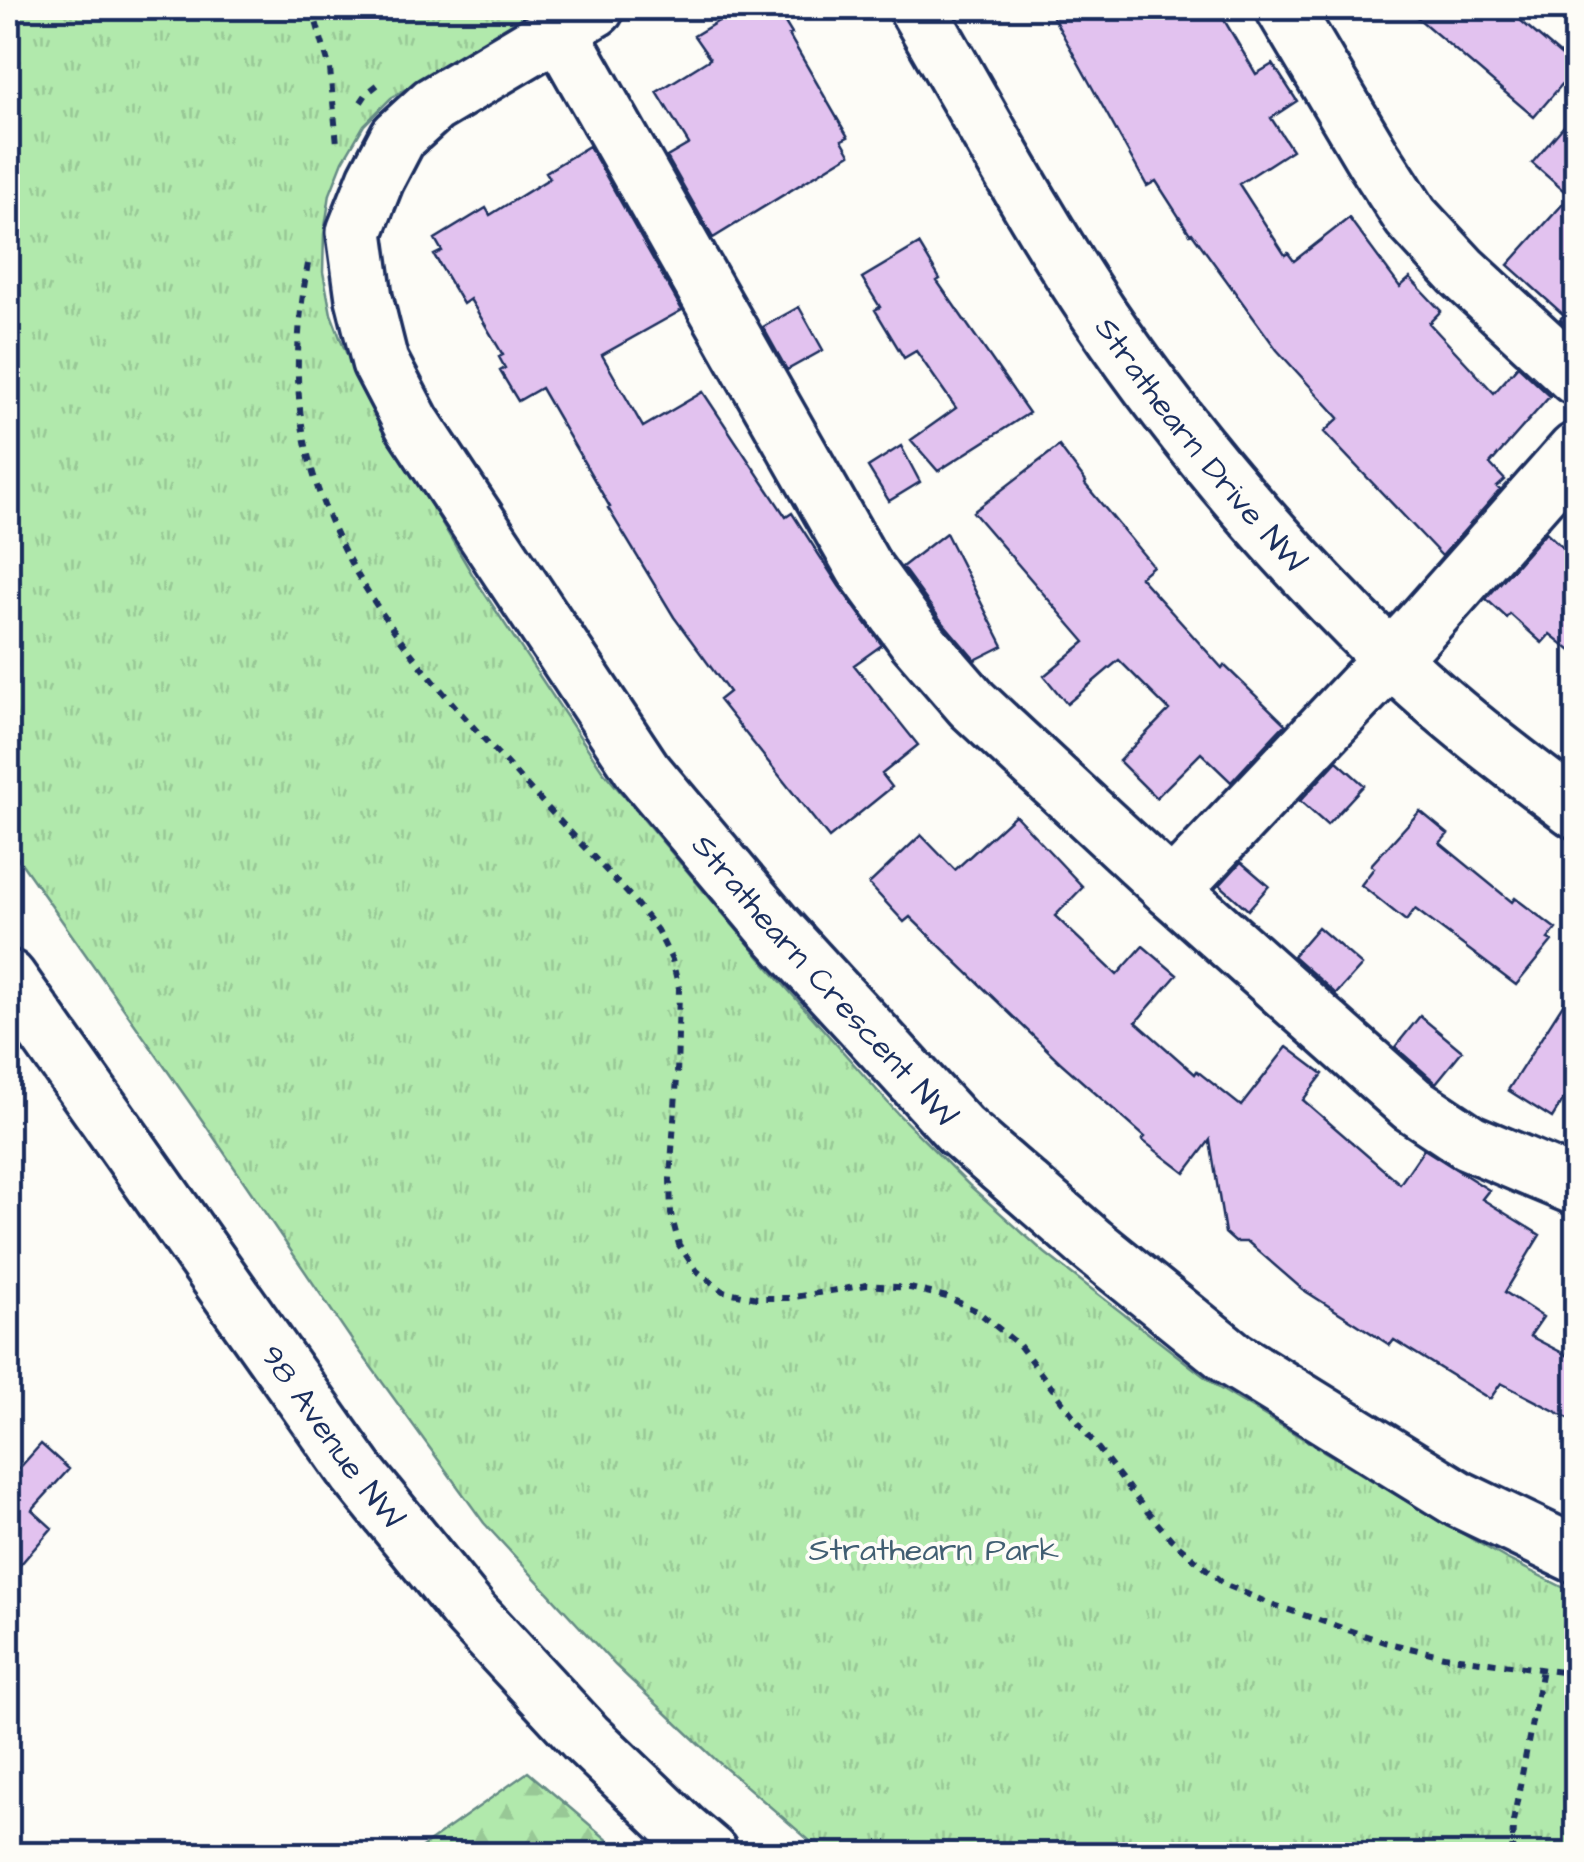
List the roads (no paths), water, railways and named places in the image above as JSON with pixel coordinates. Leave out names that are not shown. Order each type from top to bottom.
[{"type":"street","name":"Strathearn Drive NW","points":[[917,8],[1098,312],[1158,398],[1224,481],[1390,658],[1576,810]]},
{"type":"street","points":[[1284,8],[1411,217],[1461,271],[1576,377]]},
{"type":"street","points":[[577,18],[864,568],[915,638],[972,704],[1172,890],[1412,1104],[1468,1142],[1576,1188]]},
{"type":"street","name":"Strathearn Crescent NW","points":[[577,18],[432,105],[398,137],[357,161],[355,232],[364,298],[380,362],[404,408],[643,771],[772,925],[960,1130],[1092,1245],[1233,1359],[1459,1499],[1576,1555]]},
{"type":"street","points":[[1172,890],[1390,658],[1576,451]]},
{"type":"street","name":"98 Avenue NW","points":[[8,978],[356,1473],[472,1614],[585,1737],[710,1854]]},
{"type":"park label","name":"Strathearn Park","points":[[934,1549]]}]
